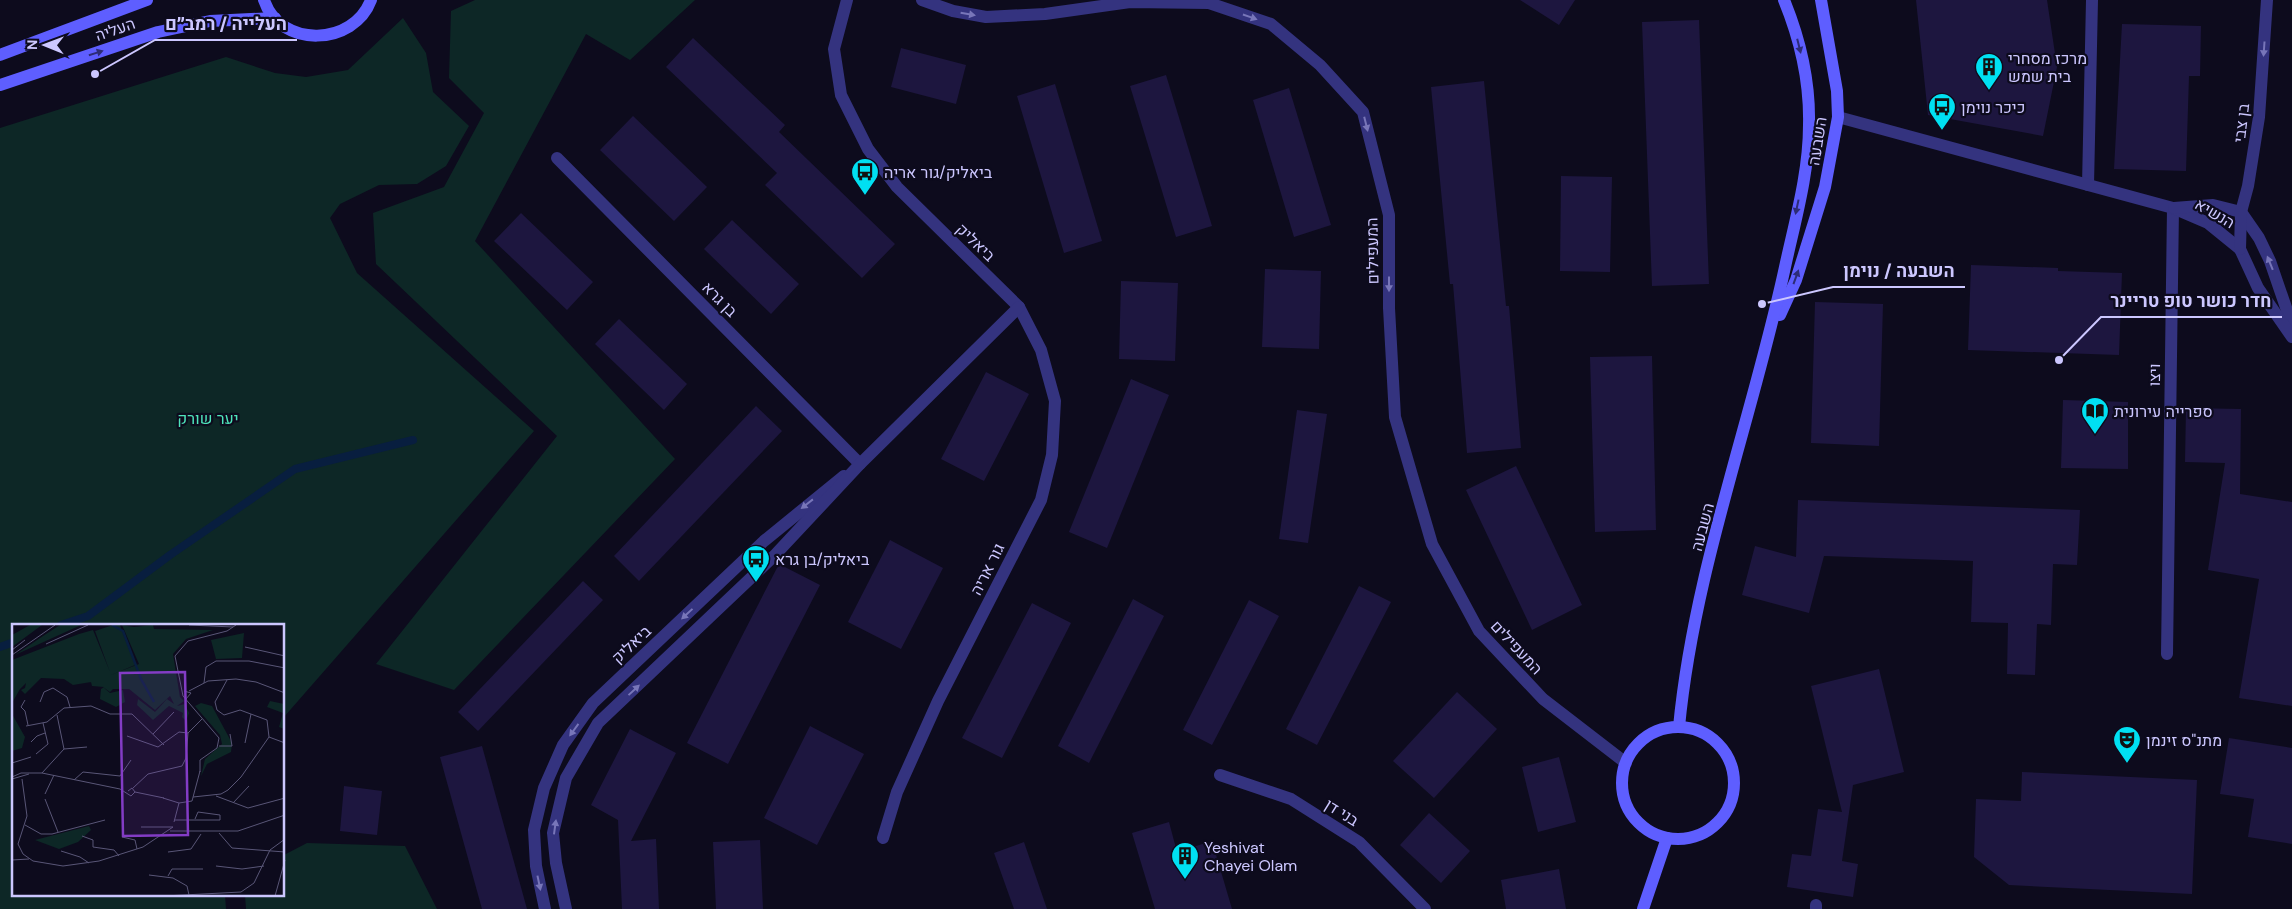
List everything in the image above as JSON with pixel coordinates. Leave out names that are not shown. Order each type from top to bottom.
[{"type":"main road","name":"העליה","points":[[0,55],[147,0]]},
{"type":"main road","points":[[264,0],[275,18],[289,29],[306,36],[325,36],[343,31],[358,21],[371,0]]},
{"type":"main road","name":"השבעה","points":[[1679,727],[1685,669],[1700,598],[1770,338],[1803,179],[1810,125],[1804,67],[1792,19],[1784,0]]},
{"type":"main road","name":"השבעה","points":[[1770,338],[1796,280],[1825,187],[1838,117],[1837,91],[1822,0]]},
{"type":"main road","name":"העליה","points":[[0,85],[158,32],[210,20],[275,18]]},
{"type":"main road","points":[[1679,727],[1706,734],[1726,754],[1732,768],[1732,796],[1719,821],[1708,830],[1688,837],[1667,838],[1654,834],[1633,816],[1622,790],[1626,763],[1632,751],[1652,733],[1665,728],[1679,727]]},
{"type":"main road","points":[[1644,909],[1667,838]]},
{"type":"street","name":"ביאליק","points":[[566,909],[556,863],[555,824],[566,778],[598,723],[774,556],[860,464],[1019,307],[897,187],[868,149],[841,95],[834,49],[847,0]]},
{"type":"street","name":"המעפילים","points":[[922,0],[953,11],[986,17],[1045,14],[1130,2],[1209,3],[1271,24],[1320,65],[1363,112],[1389,215],[1389,308],[1395,417],[1432,544],[1479,631],[1543,699],[1626,763]]},
{"type":"street","points":[[2088,185],[2092,0]]},
{"type":"street","name":"בן צבי","points":[[2240,249],[2241,212],[2248,186],[2259,117],[2267,0]]},
{"type":"street","points":[[1838,117],[2173,208]]},
{"type":"street","name":"בן גרא","points":[[557,158],[860,464]]},
{"type":"street","name":"הנשיא","points":[[2173,208],[2213,205],[2241,212],[2259,238],[2270,261],[2292,325]]},
{"type":"street","name":"הנשיא","points":[[2173,208],[2208,223],[2240,249],[2258,288],[2292,337]]},
{"type":"street","name":"ויצו","points":[[2167,654],[2173,208]]},
{"type":"street","name":"גור אריה","points":[[883,838],[897,792],[938,701],[1040,500],[1052,455],[1055,401],[1042,350],[1019,307]]},
{"type":"street","name":"ביאליק","points":[[545,909],[536,866],[534,830],[544,788],[563,745],[593,703],[764,541],[860,464]]},
{"type":"street","name":"בני דן","points":[[1220,775],[1291,799],[1359,842],[1425,909]]},
{"type":"green space","points":[[475,0],[695,0],[630,60],[586,34],[475,241],[675,459],[454,690],[376,664],[557,436],[376,264],[373,213],[444,187],[484,113],[449,78],[451,11]]},
{"type":"green space","name":"יער שורק","points":[[403,18],[426,53],[433,92],[469,126],[446,166],[417,184],[379,185],[340,204],[330,218],[357,273],[534,431],[285,716],[285,624],[12,624],[12,896],[225,896],[226,909],[0,909],[0,128],[226,57],[275,73],[306,77],[348,70]]},
{"type":"green space","points":[[307,843],[405,846],[437,909],[246,909],[245,896],[285,896],[285,854]]},
{"type":"building","points":[[1520,0],[1575,0],[1559,25]]},
{"type":"building","name":"מרכז מסחרי בית שמש","points":[[1916,0],[2047,0],[2057,67],[2043,136],[1928,115]]},
{"type":"building","points":[[1699,20],[1709,284],[1652,286],[1642,22]]},
{"type":"building","points":[[2122,24],[2201,26],[2200,76],[2189,76],[2186,171],[2114,169]]},
{"type":"building","points":[[693,38],[785,125],[779,132],[895,244],[862,278],[765,185],[777,173],[666,67]]},
{"type":"building","points":[[901,48],[966,65],[956,104],[891,87]]},
{"type":"building","points":[[1166,75],[1212,226],[1176,237],[1130,86]]},
{"type":"building","points":[[1484,81],[1506,306],[1509,306],[1521,448],[1467,453],[1453,284],[1450,284],[1431,87]]},
{"type":"building","points":[[1055,84],[1102,241],[1064,253],[1017,96]]},
{"type":"building","points":[[1289,88],[1331,225],[1294,237],[1253,100]]},
{"type":"building","points":[[633,116],[707,187],[674,221],[600,150]]},
{"type":"building","points":[[1561,176],[1612,177],[1610,272],[1560,271]]},
{"type":"building","points":[[521,213],[593,282],[567,310],[494,241]]},
{"type":"building","points":[[732,220],[799,284],[771,314],[704,249]]},
{"type":"building","points":[[1971,265],[2058,268],[2058,271],[2122,273],[2119,355],[1968,350]]},
{"type":"building","points":[[1265,269],[1321,271],[1319,349],[1262,347]]},
{"type":"building","points":[[1121,281],[1178,283],[1175,361],[1119,359]]},
{"type":"building","points":[[1815,302],[1883,304],[1879,446],[1811,443]]},
{"type":"building","points":[[619,319],[687,384],[664,410],[595,344]]},
{"type":"building","points":[[1652,356],[1656,530],[1595,532],[1590,357]]},
{"type":"building","points":[[986,372],[1029,394],[984,481],[941,459]]},
{"type":"building","points":[[1131,379],[1169,395],[1107,548],[1069,532]]},
{"type":"building","name":"ספרייה עירונית","points":[[2063,400],[2128,402],[2128,469],[2061,468]]},
{"type":"building","points":[[756,406],[782,431],[639,581],[614,556]]},
{"type":"building","points":[[2186,408],[2241,409],[2240,494],[2292,502],[2292,706],[2239,698],[2259,579],[2208,570],[2225,463],[2185,462]]},
{"type":"building","points":[[1297,410],[1327,414],[1308,543],[1279,539]]},
{"type":"building","points":[[1516,466],[1582,605],[1532,630],[1466,490]]},
{"type":"building","points":[[1798,500],[2080,510],[2077,565],[2053,564],[2051,625],[2037,624],[2035,675],[2007,674],[2008,623],[1971,622],[1973,561],[1824,556],[1809,613],[1742,595],[1755,546],[1796,557]]},
{"type":"building","points":[[890,540],[943,568],[901,649],[848,622]]},
{"type":"building","points":[[779,564],[820,585],[728,764],[687,743]]},
{"type":"building","points":[[583,581],[603,600],[478,731],[458,712]]},
{"type":"building","points":[[1359,586],[1391,602],[1317,745],[1286,729]]},
{"type":"building","points":[[1133,599],[1164,616],[1089,763],[1058,746]]},
{"type":"building","points":[[1249,600],[1279,616],[1212,745],[1183,730]]},
{"type":"building","points":[[1032,603],[1071,623],[1002,758],[962,738]]},
{"type":"building","points":[[1879,669],[1904,772],[1853,785],[1842,861],[1858,864],[1853,897],[1787,887],[1792,854],[1811,856],[1818,809],[1842,812],[1811,686]]},
{"type":"building","points":[[1457,692],[1497,729],[1434,798],[1393,761]]},
{"type":"building","points":[[810,726],[864,754],[817,845],[764,818]]},
{"type":"building","points":[[630,729],[676,753],[631,841],[656,839],[659,909],[622,909],[618,820],[591,805]]},
{"type":"building","points":[[2229,738],[2292,748],[2292,844],[2248,837],[2254,799],[2220,794]]},
{"type":"building","points":[[482,746],[527,909],[482,909],[440,757]]},
{"type":"building","points":[[1559,757],[1576,822],[1538,832],[1522,767]]},
{"type":"building","points":[[2022,772],[2197,780],[2192,894],[2009,885],[1974,857],[1976,799],[2021,801]]},
{"type":"building","points":[[344,786],[382,791],[377,835],[340,831]]},
{"type":"building","points":[[1429,813],[1470,851],[1441,883],[1400,845]]},
{"type":"building","name":"Yeshivat Chayei Olam","points":[[1169,822],[1177,852],[1212,841],[1232,909],[1155,909],[1132,833]]},
{"type":"building","points":[[760,840],[763,909],[716,909],[713,842]]},
{"type":"building","points":[[1024,842],[1047,909],[1014,909],[994,853]]},
{"type":"building","points":[[1559,869],[1566,909],[1506,909],[1501,880]]},
{"type":"waterway","points":[[64,624],[88,616],[170,555],[295,469],[413,440]]},
{"type":"waterway","points":[[0,647],[12,643]]},
{"type":"place","name":"העלייה / רמב״ם","points":[[95,74]]},
{"type":"place","name":"מרכז מסחרי בית שמש","points":[[1989,91]]},
{"type":"place","name":"כיכר נוימן","points":[[1942,131]]},
{"type":"place","name":"ביאליק/גור אריה","points":[[865,196]]},
{"type":"place","name":"השבעה / נוימן","points":[[1762,304]]},
{"type":"place","name":"חדר כושר טופ טריינר","points":[[2059,360]]},
{"type":"place","name":"ספרייה עירונית","points":[[2095,435]]},
{"type":"place","name":"ביאליק/בן גרא","points":[[756,583]]},
{"type":"place","name":"מתנ\"ס זינמן","points":[[2127,764]]},
{"type":"place","name":"Yeshivat Chayei Olam","points":[[1185,880]]}]
